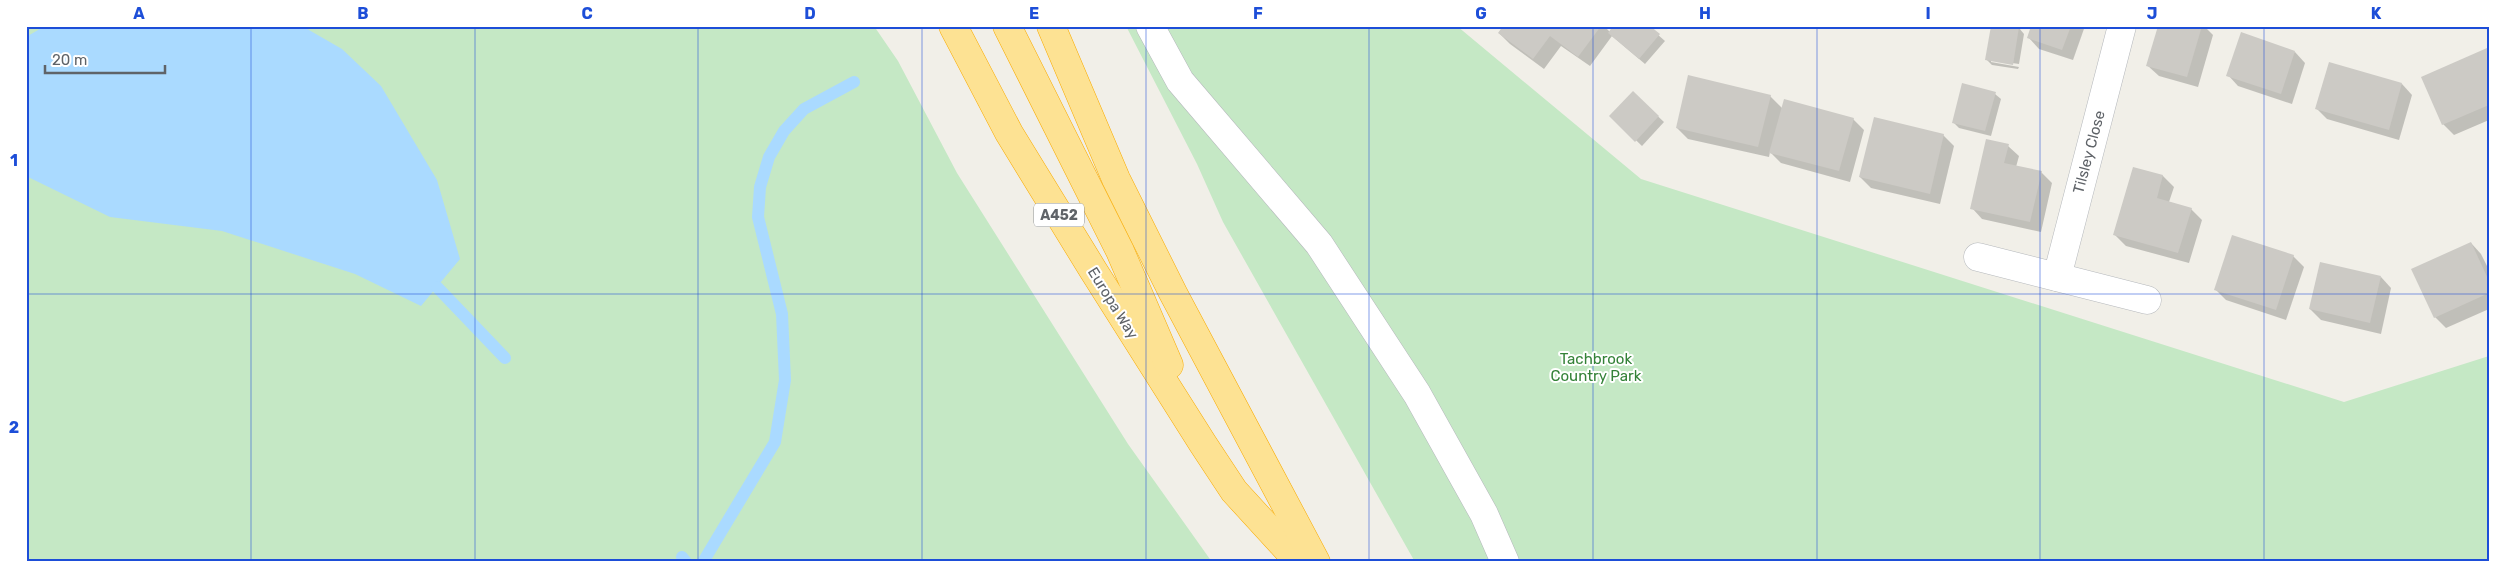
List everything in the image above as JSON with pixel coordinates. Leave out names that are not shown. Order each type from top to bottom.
[{"type":"highway","name":"Europa Way","points":[[953,26],[1009,133],[1203,444],[1234,491],[1299,562]]},
{"type":"highway","points":[[1007,26],[1120,251],[1203,444]]},
{"type":"highway","points":[[1051,26],[1116,179],[1173,293],[1316,562]]},
{"type":"street","points":[[1150,26],[1180,81],[1324,252],[1417,394],[1484,514],[1505,562]]},
{"type":"street","name":"Tilsley Close","points":[[2057,277],[2122,26]]},
{"type":"street","points":[[1978,257],[2147,300]]},
{"type":"green space","points":[[26,26],[874,26],[898,61],[957,173],[1128,444],[1212,562],[26,562]]},
{"type":"green space","name":"Tachbrook Country Park","points":[[1126,26],[1457,26],[1641,179],[2344,402],[2489,356],[2489,562],[1415,562],[1223,222],[1197,164]]},
{"type":"water","points":[[45,26],[302,26],[342,49],[381,86],[437,180],[460,259],[421,306],[355,274],[222,231],[110,217],[26,176],[26,37]]},
{"type":"building","points":[[1503,26],[1601,26],[1578,57],[1550,36],[1533,59],[1498,33]]},
{"type":"building","points":[[1613,26],[1650,26],[1660,34],[1639,59],[1608,33]]},
{"type":"building","points":[[1991,26],[2019,27],[2013,65],[1985,60]]},
{"type":"building","points":[[2031,26],[2071,26],[2062,50],[2027,38]]},
{"type":"building","points":[[2158,26],[2202,26],[2187,77],[2146,66]]},
{"type":"building","points":[[2241,32],[2295,51],[2281,94],[2226,76]]},
{"type":"building","points":[[2487,48],[2489,105],[2442,125],[2421,77]]},
{"type":"building","points":[[2329,62],[2402,83],[2389,130],[2315,109]]},
{"type":"building","points":[[1688,75],[1771,95],[1758,147],[1676,128]]},
{"type":"building","points":[[1962,83],[1996,92],[1985,131],[1952,123]]},
{"type":"building","points":[[1633,91],[1659,116],[1635,142],[1609,116]]},
{"type":"building","points":[[1784,99],[1854,118],[1839,171],[1769,153]]},
{"type":"building","points":[[1874,117],[1944,134],[1930,194],[1859,177]]},
{"type":"building","points":[[1986,139],[2009,144],[2004,163],[2042,171],[2030,222],[1970,209]]},
{"type":"building","points":[[2133,167],[2163,175],[2157,198],[2192,208],[2178,253],[2113,235]]},
{"type":"building","points":[[2232,235],[2294,255],[2276,310],[2214,290]]},
{"type":"building","points":[[2471,242],[2489,281],[2489,293],[2434,318],[2411,269]]},
{"type":"building","points":[[2320,262],[2381,276],[2370,323],[2309,309]]},
{"type":"waterway","points":[[703,562],[775,442],[785,380],[782,314],[758,217],[760,187],[769,157],[784,131],[804,109],[854,82]]},
{"type":"waterway","points":[[437,287],[505,358]]},
{"type":"waterway","points":[[682,557],[686,562]]}]
